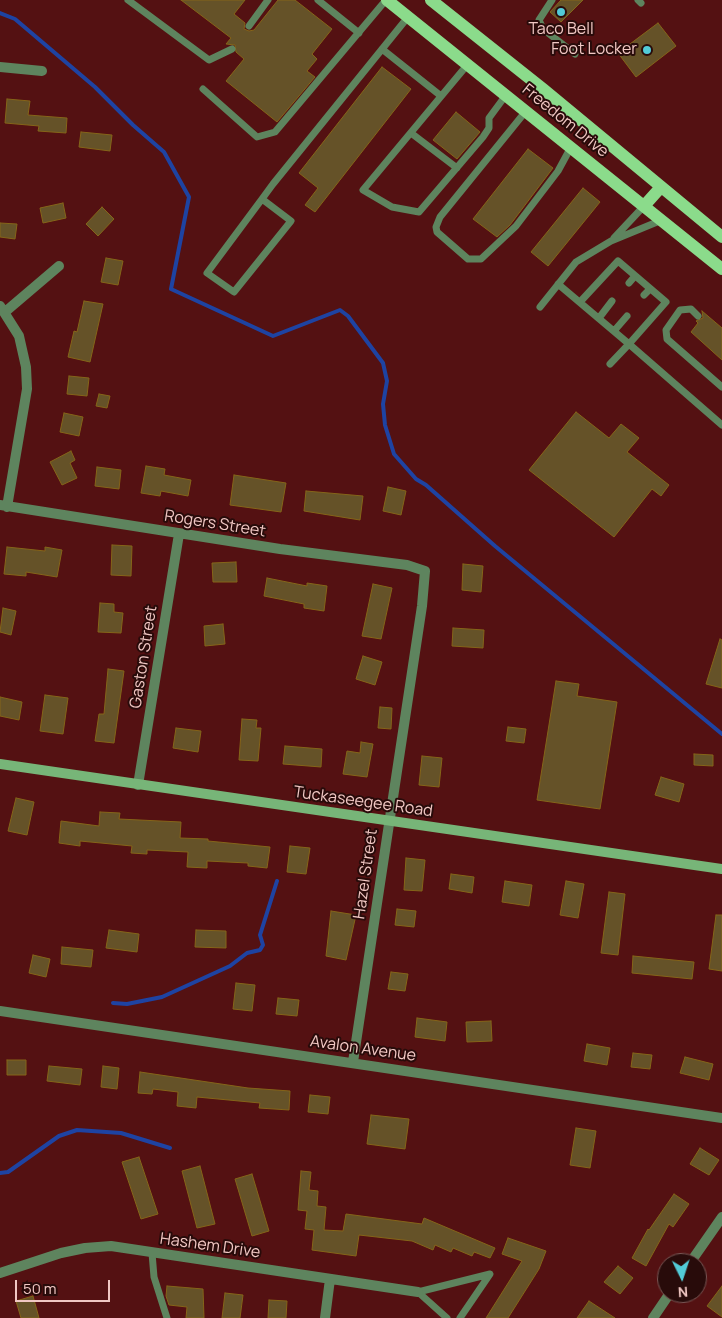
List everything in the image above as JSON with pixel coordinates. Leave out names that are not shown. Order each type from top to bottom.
[{"type":"main road","name":"Freedom Drive","points":[[387,0],[722,269]]},
{"type":"main road","name":"Freedom Drive","points":[[431,0],[544,88],[722,237]]},
{"type":"main road","points":[[644,206],[661,187]]},
{"type":"main road","name":"Tuckaseegee Road","points":[[0,764],[722,869]]},
{"type":"street","points":[[0,67],[42,70]]},
{"type":"street","points":[[4,506],[27,389],[24,356],[15,327],[3,309],[59,266]]},
{"type":"street","name":"Rogers Street","points":[[4,506],[179,534],[407,565],[425,571]]},
{"type":"street","name":"Gaston Street","points":[[138,785],[179,534]]},
{"type":"street","name":"Hazel Street","points":[[353,1062],[422,606],[425,571]]},
{"type":"street","name":"Avalon Avenue","points":[[0,1011],[722,1118]]},
{"type":"street","points":[[697,1253],[722,1217]]},
{"type":"street","name":"Hashem Drive","points":[[0,1273],[61,1253],[85,1248],[111,1246],[418,1292]]},
{"type":"street","points":[[325,1318],[330,1279]]},
{"type":"street","points":[[653,1318],[663,1303]]},
{"type":"lane","points":[[128,0],[209,60],[232,49]]},
{"type":"lane","points":[[249,26],[268,0]]},
{"type":"lane","points":[[318,0],[359,33]]},
{"type":"lane","points":[[202,89],[257,137],[275,132],[387,0]]},
{"type":"lane","points":[[552,0],[539,20],[543,29],[575,54]]},
{"type":"lane","points":[[262,199],[291,221],[234,292],[207,273],[262,199],[408,17]]},
{"type":"lane","points":[[382,49],[441,96]]},
{"type":"lane","points":[[468,64],[363,190],[392,207],[419,212],[483,137],[489,128],[489,118],[506,95]]},
{"type":"lane","points":[[526,111],[440,217],[436,227],[437,232],[468,259],[481,259],[516,226],[558,171],[571,147]]},
{"type":"lane","points":[[411,132],[457,168]]},
{"type":"lane","points":[[611,241],[644,206]]},
{"type":"lane","points":[[540,307],[576,262],[611,241],[662,220]]},
{"type":"lane","points":[[580,302],[618,261],[666,302],[610,364]]},
{"type":"lane","points":[[629,282],[635,276]]},
{"type":"lane","points":[[558,284],[722,425]]},
{"type":"lane","points":[[644,295],[650,289]]},
{"type":"lane","points":[[598,318],[612,301]]},
{"type":"lane","points":[[698,316],[691,309],[680,310],[666,330],[667,339],[722,387]]},
{"type":"lane","points":[[614,331],[627,316]]},
{"type":"lane","points":[[152,1252],[154,1277],[167,1318]]},
{"type":"lane","points":[[418,1292],[490,1274],[460,1318]]},
{"type":"lane","points":[[418,1292],[447,1318]]},
{"type":"building","points":[[181,0],[245,0],[234,14],[245,23],[244,29],[249,31],[254,30],[278,0],[295,0],[332,29],[312,54],[317,59],[307,71],[315,77],[277,122],[226,81],[244,59],[236,52],[235,45],[226,44],[231,38]]},
{"type":"building","name":"Taco Bell","points":[[561,0],[583,0],[561,22],[550,12]]},
{"type":"building","name":"Foot Locker","points":[[658,23],[676,46],[636,77],[618,53]]},
{"type":"building","points":[[382,67],[411,89],[315,212],[305,205],[318,188],[299,173]]},
{"type":"building","points":[[7,99],[30,101],[28,115],[67,118],[66,133],[38,131],[39,126],[5,123]]},
{"type":"building","points":[[456,112],[480,132],[457,159],[433,140]]},
{"type":"building","points":[[81,132],[112,135],[110,151],[79,147]]},
{"type":"building","points":[[528,149],[553,168],[510,225],[497,237],[473,219]]},
{"type":"building","points":[[583,188],[600,202],[548,266],[531,252]]},
{"type":"building","points":[[63,203],[66,218],[43,223],[40,208]]},
{"type":"building","points":[[102,207],[114,219],[98,236],[86,224]]},
{"type":"building","points":[[0,223],[17,224],[15,239],[0,237]]},
{"type":"building","points":[[106,258],[123,261],[118,285],[101,282]]},
{"type":"building","points":[[84,301],[103,304],[90,362],[68,357],[74,331],[77,332]]},
{"type":"building","points":[[702,311],[722,328],[722,360],[691,332],[698,323],[696,321],[703,318]]},
{"type":"building","points":[[69,376],[89,378],[87,396],[67,394]]},
{"type":"building","points":[[99,394],[110,396],[107,408],[96,406]]},
{"type":"building","points":[[576,412],[609,438],[621,424],[639,438],[627,452],[669,485],[661,496],[652,489],[614,537],[529,470]]},
{"type":"building","points":[[64,413],[83,417],[79,436],[60,432]]},
{"type":"building","points":[[71,451],[75,460],[70,463],[77,478],[62,485],[50,462]]},
{"type":"building","points":[[146,466],[165,469],[164,475],[191,480],[188,496],[161,491],[160,496],[141,493]]},
{"type":"building","points":[[97,467],[121,470],[119,489],[95,486]]},
{"type":"building","points":[[234,475],[286,483],[281,512],[230,505]]},
{"type":"building","points":[[388,487],[406,491],[401,515],[383,511]]},
{"type":"building","points":[[306,491],[363,496],[360,520],[304,511]]},
{"type":"building","points":[[112,545],[132,546],[131,576],[111,575]]},
{"type":"building","points":[[7,547],[45,551],[45,547],[62,550],[57,577],[26,572],[26,576],[4,574]]},
{"type":"building","points":[[236,562],[237,582],[213,582],[212,563]]},
{"type":"building","points":[[463,564],[483,566],[481,592],[462,590]]},
{"type":"building","points":[[267,578],[307,586],[307,583],[327,586],[324,611],[304,608],[304,604],[264,596]]},
{"type":"building","points":[[373,584],[392,588],[381,639],[362,636]]},
{"type":"building","points":[[100,603],[114,604],[114,612],[123,613],[121,633],[98,632]]},
{"type":"building","points":[[3,608],[16,611],[11,635],[0,632]]},
{"type":"building","points":[[223,624],[225,644],[205,646],[204,626]]},
{"type":"building","points":[[453,628],[484,630],[483,648],[452,646]]},
{"type":"building","points":[[720,639],[722,640],[722,688],[706,684]]},
{"type":"building","points":[[363,656],[382,662],[375,685],[356,679]]},
{"type":"building","points":[[108,669],[124,671],[114,743],[95,741],[99,714],[104,714]]},
{"type":"building","points":[[556,681],[579,684],[577,696],[617,702],[600,809],[537,800]]},
{"type":"building","points":[[45,695],[68,698],[63,734],[40,731]]},
{"type":"building","points":[[0,697],[22,702],[19,720],[0,716]]},
{"type":"building","points":[[380,707],[392,708],[391,729],[378,728]]},
{"type":"building","points":[[242,719],[257,720],[256,728],[261,728],[258,761],[239,760]]},
{"type":"building","points":[[508,727],[526,729],[524,743],[506,741]]},
{"type":"building","points":[[176,728],[201,731],[198,752],[173,748]]},
{"type":"building","points":[[361,742],[373,744],[367,777],[343,774],[347,751],[360,753]]},
{"type":"building","points":[[285,746],[322,749],[321,767],[283,764]]},
{"type":"building","points":[[694,754],[713,755],[713,766],[694,765]]},
{"type":"building","points":[[422,756],[442,758],[439,787],[419,785]]},
{"type":"building","points":[[661,777],[684,784],[679,802],[655,795]]},
{"type":"building","points":[[16,798],[34,802],[27,835],[8,831]]},
{"type":"building","points":[[100,812],[120,813],[119,819],[181,822],[180,838],[208,839],[208,841],[270,847],[267,868],[248,866],[248,863],[207,861],[207,868],[187,867],[188,852],[147,850],[147,854],[131,853],[132,846],[80,841],[80,846],[59,843],[61,821],[99,826]]},
{"type":"building","points":[[290,846],[310,848],[306,874],[287,872]]},
{"type":"building","points":[[406,858],[425,860],[422,891],[404,890]]},
{"type":"building","points":[[451,874],[474,877],[472,893],[449,889]]},
{"type":"building","points":[[505,881],[532,885],[529,906],[502,902]]},
{"type":"building","points":[[566,881],[584,884],[578,918],[560,915]]},
{"type":"building","points":[[609,892],[625,894],[618,955],[601,953]]},
{"type":"building","points":[[397,909],[416,911],[414,927],[395,925]]},
{"type":"building","points":[[331,911],[356,915],[346,960],[326,956]]},
{"type":"building","points":[[716,915],[722,915],[722,971],[709,969]]},
{"type":"building","points":[[109,930],[139,934],[137,952],[106,948]]},
{"type":"building","points":[[196,930],[226,931],[226,948],[195,947]]},
{"type":"building","points":[[62,947],[93,950],[91,967],[61,964]]},
{"type":"building","points":[[33,955],[50,959],[46,977],[29,973]]},
{"type":"building","points":[[633,956],[694,962],[692,979],[632,973]]},
{"type":"building","points":[[391,972],[408,974],[405,991],[388,989]]},
{"type":"building","points":[[236,983],[255,985],[252,1011],[233,1009]]},
{"type":"building","points":[[278,998],[299,1000],[297,1016],[276,1014]]},
{"type":"building","points":[[417,1018],[447,1022],[445,1041],[415,1037]]},
{"type":"building","points":[[491,1021],[492,1041],[467,1042],[466,1022]]},
{"type":"building","points":[[587,1044],[610,1048],[607,1065],[584,1061]]},
{"type":"building","points":[[633,1053],[652,1055],[650,1069],[631,1067]]},
{"type":"building","points":[[685,1057],[713,1064],[709,1080],[680,1073]]},
{"type":"building","points":[[7,1060],[26,1060],[26,1075],[7,1075]]},
{"type":"building","points":[[49,1066],[82,1069],[80,1085],[47,1081]]},
{"type":"building","points":[[103,1066],[119,1068],[117,1089],[101,1087]]},
{"type":"building","points":[[140,1072],[248,1088],[290,1091],[289,1110],[259,1108],[260,1103],[197,1097],[196,1108],[177,1106],[178,1092],[153,1089],[152,1094],[138,1093]]},
{"type":"building","points":[[310,1095],[330,1097],[328,1114],[308,1112]]},
{"type":"building","points":[[371,1115],[409,1119],[405,1149],[367,1144]]},
{"type":"building","points":[[576,1128],[596,1131],[590,1168],[570,1165]]},
{"type":"building","points":[[700,1148],[719,1160],[709,1175],[690,1164]]},
{"type":"building","points":[[139,1157],[158,1214],[141,1219],[122,1162]]},
{"type":"building","points":[[200,1166],[215,1224],[197,1228],[182,1171]]},
{"type":"building","points":[[301,1171],[311,1172],[309,1190],[318,1191],[317,1206],[326,1207],[324,1230],[343,1231],[346,1214],[422,1224],[424,1218],[495,1248],[490,1258],[474,1252],[472,1256],[453,1248],[451,1252],[435,1245],[433,1250],[412,1241],[359,1235],[356,1256],[312,1250],[314,1230],[305,1229],[307,1211],[298,1210]]},
{"type":"building","points":[[252,1174],[269,1231],[252,1236],[235,1179]]},
{"type":"building","points":[[674,1194],[689,1204],[673,1227],[669,1224],[646,1266],[632,1258],[648,1229]]},
{"type":"building","points":[[508,1238],[546,1251],[539,1269],[508,1318],[486,1318],[522,1261],[502,1254]]},
{"type":"building","points":[[618,1266],[633,1278],[620,1294],[604,1282]]},
{"type":"building","points":[[167,1286],[203,1289],[204,1318],[186,1318],[187,1307],[169,1305],[166,1296]]},
{"type":"building","points":[[722,1286],[722,1317],[707,1306]]},
{"type":"building","points":[[225,1293],[243,1295],[240,1318],[222,1318]]},
{"type":"building","points":[[33,1296],[39,1318],[21,1318],[16,1301]]},
{"type":"building","points":[[269,1300],[287,1301],[286,1318],[268,1318]]},
{"type":"building","points":[[589,1301],[615,1318],[577,1318]]},
{"type":"waterway","points":[[0,13],[15,19],[95,87],[133,125],[164,152],[189,197],[171,289],[273,336],[340,310],[348,316],[383,363],[387,381],[383,404],[385,425],[394,454],[416,479],[426,485],[495,546],[722,734]]},
{"type":"waterway","points":[[113,1003],[127,1004],[162,997],[230,966],[247,953],[260,950],[263,945],[260,935],[277,881]]},
{"type":"waterway","points":[[0,1173],[8,1172],[59,1136],[77,1130],[121,1133],[170,1148]]},
{"type":"place","name":"Taco Bell","points":[[561,12]]},
{"type":"place","name":"Foot Locker","points":[[647,50]]}]
